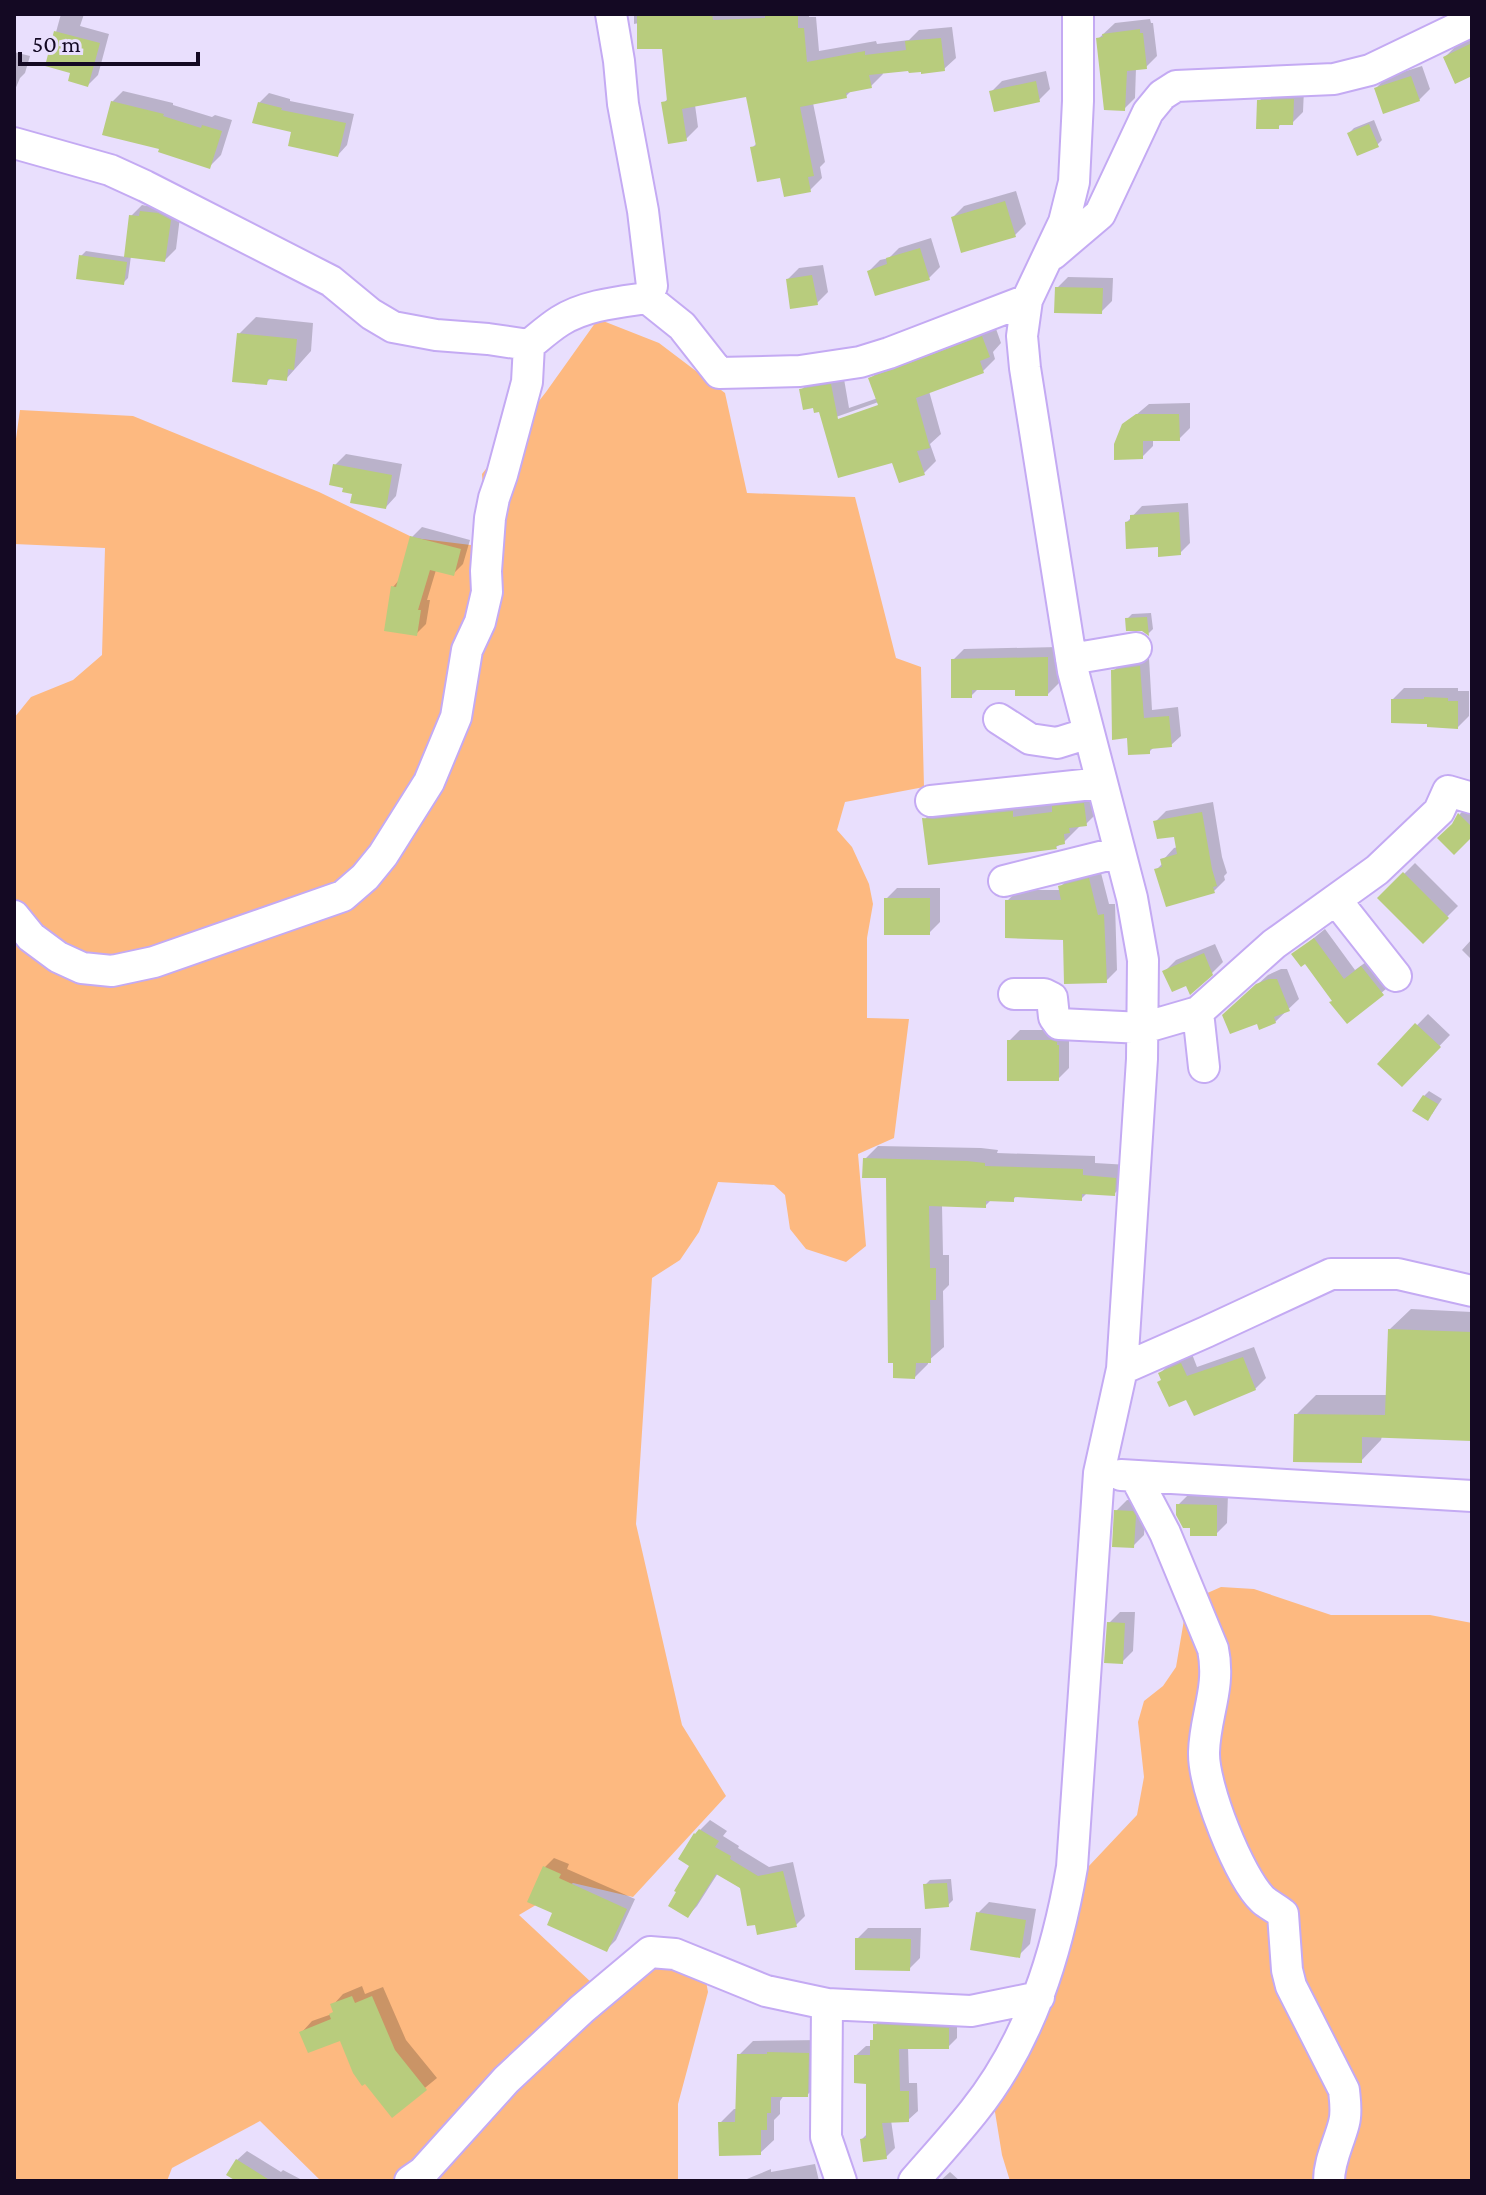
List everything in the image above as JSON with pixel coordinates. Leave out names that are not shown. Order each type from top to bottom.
[{"type":"street","points":[[611,14],[623,104],[643,211],[652,286],[647,298]]},
{"type":"street","points":[[914,2181],[976,2110],[1000,2074],[1021,2038],[1050,1962],[1072,1867],[1099,1473],[1122,1369],[1135,1188],[1143,960],[1132,898],[1071,659],[1022,336],[1027,300],[1064,222],[1074,182],[1078,115],[1078,14]]},
{"type":"street","points":[[1049,258],[1100,214],[1148,112],[1162,95],[1176,86],[1334,79],[1370,70],[1472,21]]},
{"type":"street","points":[[14,143],[110,170],[331,281],[371,314],[393,327],[436,335],[529,345],[577,312],[647,298],[682,326],[719,373],[800,371],[860,362],[889,353],[1027,300]]},
{"type":"street","points":[[14,916],[31,937],[58,957],[82,968],[112,971],[154,962],[343,896],[365,877],[383,855],[429,782],[456,717],[467,650],[480,622],[487,592],[490,518],[527,382],[529,345]]},
{"type":"street","points":[[1071,659],[1136,648]]},
{"type":"street","points":[[999,719],[1030,739],[1057,743],[1089,733]]},
{"type":"street","points":[[931,801],[1102,783]]},
{"type":"street","points":[[1014,994],[1044,994],[1052,998],[1054,1017],[1059,1024],[1143,1028],[1198,1012],[1274,944],[1377,870],[1439,811],[1448,791],[1472,798]]},
{"type":"street","points":[[1004,881],[1120,852]]},
{"type":"street","points":[[1336,900],[1396,976]]},
{"type":"street","points":[[1198,1012],[1204,1067]]},
{"type":"street","points":[[1122,1369],[1331,1274],[1398,1274],[1472,1291]]},
{"type":"street","points":[[1099,1473],[1472,1496]]},
{"type":"street","points":[[1135,1476],[1165,1533],[1213,1649],[1217,1668],[1204,1753],[1213,1797],[1241,1867],[1262,1899],[1283,1914],[1291,1986],[1344,2090],[1344,2123],[1329,2169],[1329,2181]]},
{"type":"street","points":[[410,2181],[423,2172],[506,2080],[582,2009],[650,1952],[675,1954],[766,1991],[827,2004],[971,2011],[1039,1997]]},
{"type":"street","points":[[827,2004],[826,2137],[841,2181]]},
{"type":"shaded area","points":[[598,319],[659,343],[725,393],[747,493],[855,497],[896,658],[921,667],[924,787],[845,802],[837,830],[852,847],[869,884],[873,904],[867,938],[867,1018],[909,1019],[894,1138],[858,1154],[866,1246],[846,1262],[806,1249],[790,1229],[785,1195],[774,1185],[718,1182],[699,1232],[680,1260],[652,1278],[636,1524],[682,1725],[726,1796],[633,1897],[573,1883],[519,1915],[593,1984],[659,1964],[705,1976],[708,1992],[678,2104],[678,2181],[321,2181],[260,2121],[172,2168],[167,2181],[14,2181],[14,718],[31,697],[73,680],[102,655],[105,548],[14,544],[14,453],[20,410],[133,416],[319,492],[414,538],[487,547],[482,474]]},
{"type":"shaded area","points":[[1221,1587],[1254,1589],[1331,1615],[1430,1615],[1472,1623],[1472,2181],[1010,2181],[994,2106],[1088,1867],[1137,1815],[1144,1777],[1138,1722],[1144,1701],[1163,1686],[1176,1667],[1187,1602]]},
{"type":"building","points":[[637,14],[712,14],[713,20],[798,14],[798,28],[804,28],[807,62],[865,51],[865,55],[906,50],[905,41],[941,38],[945,71],[869,75],[872,88],[846,93],[847,98],[800,107],[814,176],[808,177],[811,192],[784,197],[780,178],[757,182],[750,147],[756,146],[746,97],[682,109],[687,141],[668,144],[661,102],[667,101],[662,49],[637,49]]},
{"type":"building","points":[[1140,29],[1147,69],[1127,71],[1125,111],[1104,110],[1096,38],[1103,37],[1102,34]]},
{"type":"building","points":[[54,31],[100,43],[88,87],[68,81],[70,73],[45,66]]},
{"type":"building","points":[[1472,43],[1472,76],[1455,84],[1443,57]]},
{"type":"building","points":[[1411,76],[1420,101],[1383,114],[1374,88]]},
{"type":"building","points":[[1036,81],[1040,102],[994,112],[989,91]]},
{"type":"building","points":[[1294,99],[1293,125],[1279,125],[1279,129],[1256,129],[1257,100]]},
{"type":"building","points":[[111,101],[164,114],[201,128],[202,125],[222,131],[210,169],[158,152],[159,149],[102,135]]},
{"type":"building","points":[[258,102],[281,110],[346,123],[338,157],[288,146],[291,132],[252,123]]},
{"type":"building","points":[[1369,124],[1379,147],[1357,156],[1347,133]]},
{"type":"building","points":[[1005,201],[1016,237],[961,253],[951,217]]},
{"type":"building","points":[[140,211],[158,213],[171,220],[165,262],[124,257],[129,215],[139,216]]},
{"type":"building","points":[[920,248],[930,280],[875,296],[867,271],[887,264],[886,258]]},
{"type":"building","points":[[79,255],[127,262],[124,285],[76,279]]},
{"type":"building","points":[[812,275],[818,305],[790,309],[786,279]]},
{"type":"building","points":[[1055,287],[1103,288],[1102,314],[1054,313]]},
{"type":"building","points":[[237,333],[297,339],[294,370],[288,369],[287,381],[268,379],[267,385],[232,382]]},
{"type":"building","points":[[982,336],[990,357],[980,361],[984,373],[916,398],[930,448],[917,451],[925,475],[899,483],[892,463],[838,478],[819,412],[814,413],[813,408],[803,410],[799,389],[831,384],[838,419],[878,405],[868,378]]},
{"type":"building","points":[[1136,414],[1179,414],[1180,441],[1143,441],[1143,459],[1114,460],[1114,444],[1122,424]]},
{"type":"building","points":[[333,464],[392,475],[386,509],[350,503],[352,494],[329,485]]},
{"type":"building","points":[[1179,512],[1181,555],[1158,557],[1158,547],[1126,549],[1125,522],[1130,521],[1130,515]]},
{"type":"building","points":[[410,536],[461,549],[454,576],[430,570],[418,610],[421,610],[417,636],[384,631],[391,586],[396,587]]},
{"type":"building","points":[[1147,617],[1149,636],[1142,631],[1126,631],[1125,618]]},
{"type":"building","points":[[1048,657],[1048,696],[1015,696],[1015,690],[972,690],[972,698],[951,698],[951,659]]},
{"type":"building","points":[[1140,666],[1144,718],[1169,716],[1172,747],[1150,749],[1150,754],[1128,755],[1127,738],[1112,740],[1111,670]]},
{"type":"building","points":[[1424,697],[1458,701],[1458,729],[1391,723],[1391,699]]},
{"type":"building","points":[[1084,803],[1087,826],[1069,828],[1070,833],[1064,834],[1065,844],[1056,846],[1057,849],[928,865],[922,818],[1013,811],[1013,817],[1052,812],[1052,806]]},
{"type":"building","points":[[1202,812],[1217,886],[1213,887],[1215,893],[1166,907],[1154,869],[1162,867],[1160,859],[1177,854],[1174,837],[1157,839],[1153,821]]},
{"type":"building","points":[[1458,813],[1472,827],[1472,837],[1454,855],[1437,838],[1452,824]]},
{"type":"building","points":[[1403,872],[1449,918],[1423,944],[1377,898]]},
{"type":"building","points":[[1089,878],[1098,915],[1104,914],[1107,983],[1064,984],[1063,940],[1005,938],[1005,900],[1061,900],[1058,886]]},
{"type":"building","points":[[884,898],[930,898],[930,935],[884,935]]},
{"type":"building","points":[[1314,938],[1344,979],[1361,966],[1384,995],[1347,1024],[1305,964],[1301,967],[1291,954]]},
{"type":"building","points":[[1204,953],[1213,975],[1190,995],[1186,986],[1172,992],[1162,971]]},
{"type":"building","points":[[1277,979],[1290,1011],[1274,1017],[1276,1023],[1259,1030],[1257,1024],[1230,1034],[1222,1015],[1256,984]]},
{"type":"building","points":[[1415,1023],[1441,1047],[1402,1087],[1377,1064]]},
{"type":"building","points":[[1007,1040],[1057,1042],[1059,1081],[1007,1081]]},
{"type":"building","points":[[1423,1095],[1438,1104],[1428,1121],[1412,1111]]},
{"type":"building","points":[[863,1158],[1083,1169],[1083,1175],[1116,1178],[1115,1196],[1082,1194],[1082,1201],[1014,1197],[1014,1202],[986,1201],[986,1208],[929,1206],[930,1268],[936,1268],[936,1300],[930,1300],[931,1363],[916,1363],[915,1379],[893,1378],[893,1363],[888,1363],[886,1178],[862,1178]]},
{"type":"building","points":[[1388,1329],[1472,1332],[1472,1441],[1362,1437],[1362,1463],[1293,1462],[1294,1414],[1385,1415]]},
{"type":"building","points":[[1243,1357],[1256,1390],[1194,1416],[1186,1400],[1169,1407],[1157,1382],[1161,1380],[1158,1373],[1181,1363],[1187,1376]]},
{"type":"building","points":[[1176,1504],[1217,1505],[1217,1536],[1190,1536],[1190,1528],[1183,1528],[1176,1515]]},
{"type":"building","points":[[1114,1510],[1133,1511],[1136,1516],[1134,1548],[1112,1547]]},
{"type":"building","points":[[1107,1622],[1125,1623],[1123,1664],[1104,1663]]},
{"type":"building","points":[[699,1829],[719,1841],[715,1847],[731,1856],[730,1859],[758,1876],[783,1871],[797,1927],[757,1935],[755,1925],[747,1926],[740,1888],[716,1874],[688,1918],[668,1906],[689,1866],[678,1859]]},
{"type":"building","points":[[543,1866],[561,1874],[559,1878],[627,1909],[607,1952],[547,1925],[552,1913],[527,1902]]},
{"type":"building","points":[[947,1883],[949,1907],[925,1909],[923,1884]]},
{"type":"building","points":[[976,1912],[1026,1920],[1020,1958],[970,1950]]},
{"type":"building","points":[[855,1938],[911,1939],[910,1971],[855,1970]]},
{"type":"building","points":[[352,1996],[355,2003],[372,1996],[395,2050],[427,2090],[392,2118],[353,2073],[340,2041],[308,2053],[299,2032],[331,2019],[329,2014],[333,2012],[330,2004]]},
{"type":"building","points":[[873,2024],[949,2028],[949,2049],[899,2049],[900,2091],[909,2091],[909,2122],[882,2123],[887,2159],[863,2162],[860,2139],[866,2138],[866,2084],[854,2083],[854,2055],[870,2055]]},
{"type":"building","points":[[809,2053],[808,2097],[771,2097],[767,2130],[761,2130],[761,2155],[719,2156],[718,2122],[735,2122],[737,2054]]},
{"type":"building","points":[[236,2159],[271,2181],[236,2181],[226,2175]]}]
